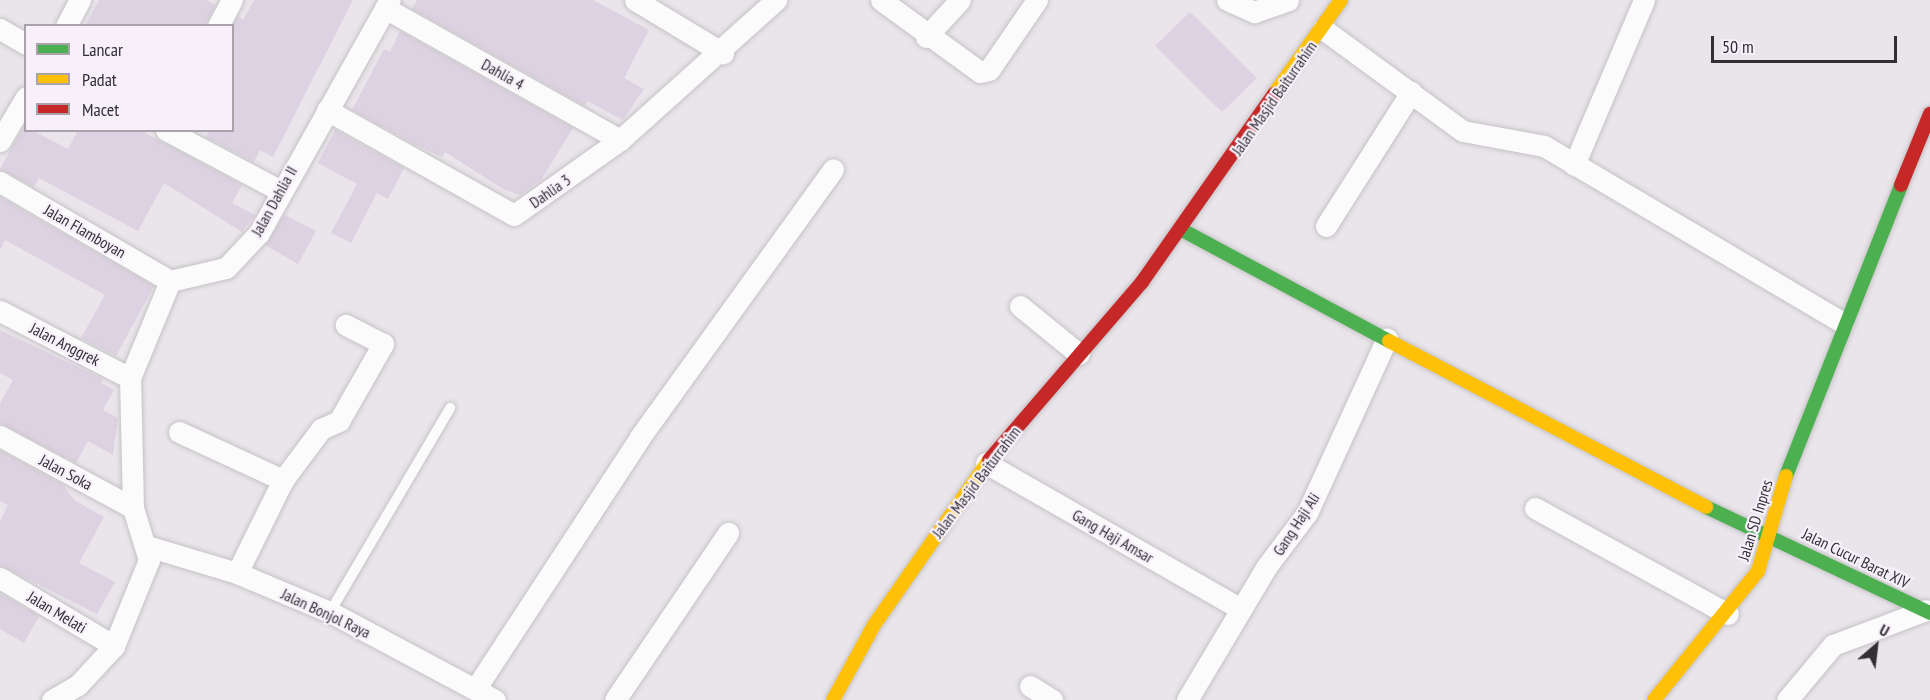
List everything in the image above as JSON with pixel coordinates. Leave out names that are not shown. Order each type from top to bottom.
[{"type":"street","points":[[67,24],[80,0]]},
{"type":"street","points":[[219,24],[232,0]]},
{"type":"street","points":[[635,0],[723,53]]},
{"type":"street","name":"Dahlia 3","points":[[327,110],[514,215],[620,140],[723,53],[776,0]]},
{"type":"street","points":[[881,0],[926,37],[972,68],[989,70],[1037,0]]},
{"type":"street","points":[[926,37],[960,0]]},
{"type":"street","points":[[1227,0],[1254,12],[1288,0]]},
{"type":"street","name":"Jalan Masjid Baiturrahim","points":[[833,700],[874,625],[986,463],[1079,354],[1136,278],[1182,230],[1341,0]]},
{"type":"street","points":[[1574,165],[1644,0]]},
{"type":"street","name":"Jalan Dahlia II","points":[[170,280],[226,268],[259,233],[279,190],[388,4]]},
{"type":"street","name":"Dahlia 4","points":[[388,4],[620,140]]},
{"type":"street","points":[[0,29],[24,43]]},
{"type":"street","points":[[1323,29],[1468,134],[1533,141],[1843,323]]},
{"type":"street","points":[[1326,226],[1411,92]]},
{"type":"street","points":[[0,141],[24,100]]},
{"type":"street","name":"Jalan SD Inpres","points":[[1654,700],[1751,584],[1843,323],[1930,114]]},
{"type":"street","points":[[170,132],[279,190]]},
{"type":"street","points":[[476,688],[640,437],[833,169]]},
{"type":"street","name":"Jalan Flamboyan","points":[[0,182],[170,280]]},
{"type":"street","name":"Jalan Cucur Barat XIV","points":[[1182,230],[1387,338],[1613,462],[1928,612]]},
{"type":"street","points":[[52,700],[78,686],[114,646],[150,560],[133,508],[130,378],[170,280]]},
{"type":"street","points":[[1020,306],[1079,354]]},
{"type":"street","name":"Jalan Anggrek","points":[[0,311],[130,378]]},
{"type":"street","points":[[237,573],[283,480],[321,429],[339,421],[383,344],[346,325]]},
{"type":"street","name":"Gang Haji Ali","points":[[1186,700],[1240,609],[1307,513],[1387,338]]},
{"type":"street","points":[[179,432],[283,480]]},
{"type":"street","name":"Jalan Soka","points":[[0,436],[133,508]]},
{"type":"street","name":"Gang Haji Amsar","points":[[986,463],[1240,609]]},
{"type":"street","points":[[1534,508],[1728,614]]},
{"type":"street","points":[[615,700],[728,533]]},
{"type":"street","name":"Jalan Bonjol Raya","points":[[147,546],[237,573],[330,612],[495,700]]},
{"type":"street","name":"Jalan Melati","points":[[0,578],[114,646]]},
{"type":"street","points":[[1787,700],[1833,645],[1928,612]]},
{"type":"street","points":[[1030,686],[1052,700]]},
{"type":"lane","points":[[330,612],[450,408]]},
{"type":"building","points":[[99,0],[206,0],[215,5],[206,24],[86,24]]},
{"type":"building","points":[[254,0],[353,0],[273,157],[260,150],[254,162],[206,137],[208,132],[234,132],[233,24],[238,17],[243,20]]},
{"type":"building","points":[[417,0],[593,0],[649,30],[624,78],[644,89],[623,120],[587,101],[585,106],[412,9]]},
{"type":"building","points":[[1190,12],[1257,78],[1222,112],[1155,46]]},
{"type":"building","points":[[400,31],[573,128],[541,180],[520,195],[503,189],[445,152],[442,157],[352,110],[384,49],[390,52]]},
{"type":"building","points":[[24,126],[24,132],[35,132],[68,149],[77,132],[144,132],[242,185],[232,203],[255,215],[242,232],[164,183],[138,231],[39,178],[34,187],[0,169]]},
{"type":"building","points":[[335,130],[404,168],[388,199],[377,193],[351,243],[331,233],[357,184],[318,163]]},
{"type":"building","points":[[0,197],[154,286],[116,356],[81,338],[105,295],[5,240],[0,250]]},
{"type":"building","points":[[285,215],[316,231],[298,264],[265,245]]},
{"type":"building","points":[[0,330],[103,379],[101,383],[114,390],[103,410],[118,418],[113,455],[88,441],[76,463],[0,423],[0,404],[13,380],[0,373]]},
{"type":"building","points":[[0,450],[63,485],[74,500],[104,517],[79,563],[115,582],[97,614],[0,565],[0,521],[8,505],[0,501]]},
{"type":"building","points":[[0,593],[39,616],[24,643],[0,629]]},
{"type":"traffic: fast","points":[[1786,476],[1901,185]]},
{"type":"traffic: fast","points":[[1182,230],[1389,341]]},
{"type":"traffic: fast","points":[[1706,507],[1930,613]]},
{"type":"traffic: slow","points":[[1274,94],[1341,0]]},
{"type":"traffic: slow","points":[[1389,341],[1706,507]]},
{"type":"traffic: slow","points":[[833,700],[874,625],[989,460]]},
{"type":"traffic: slow","points":[[1654,700],[1758,571],[1786,476]]},
{"type":"traffic: jam","points":[[989,460],[1142,282],[1274,94]]},
{"type":"traffic: jam","points":[[1901,185],[1930,114]]}]
